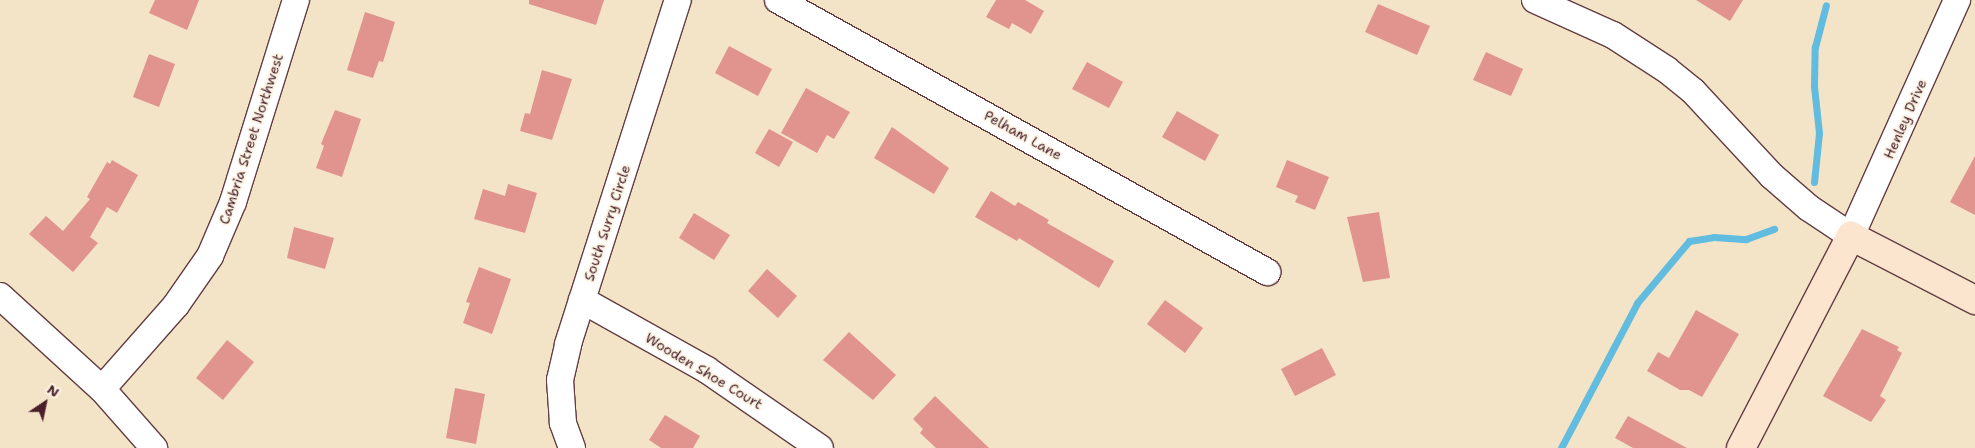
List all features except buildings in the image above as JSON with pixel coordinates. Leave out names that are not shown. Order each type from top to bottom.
[{"type":"street","name":"Cambria Street Northwest","points":[[102,389],[176,305],[210,256],[233,202],[296,0]]},
{"type":"street","name":"South Surry Circle","points":[[572,448],[563,423],[560,380],[582,300],[678,0]]},
{"type":"street","name":"Pelham Lane","points":[[778,0],[1267,272]]},
{"type":"street","points":[[1536,0],[1613,35],[1668,70],[1693,91],[1772,176],[1809,208],[1851,236],[1975,300]]},
{"type":"street","name":"Henley Drive","points":[[1851,236],[1957,0]]},
{"type":"street","points":[[1741,448],[1851,236]]},
{"type":"street","points":[[0,296],[102,389],[154,448]]},
{"type":"street","name":"Wooden Shoe Court","points":[[582,300],[708,370],[820,448]]},
{"type":"waterway","points":[[1814,182],[1819,133],[1814,86],[1815,47],[1826,5]]},
{"type":"waterway","points":[[1561,448],[1637,303],[1689,241],[1714,237],[1746,239],[1774,229]]}]
